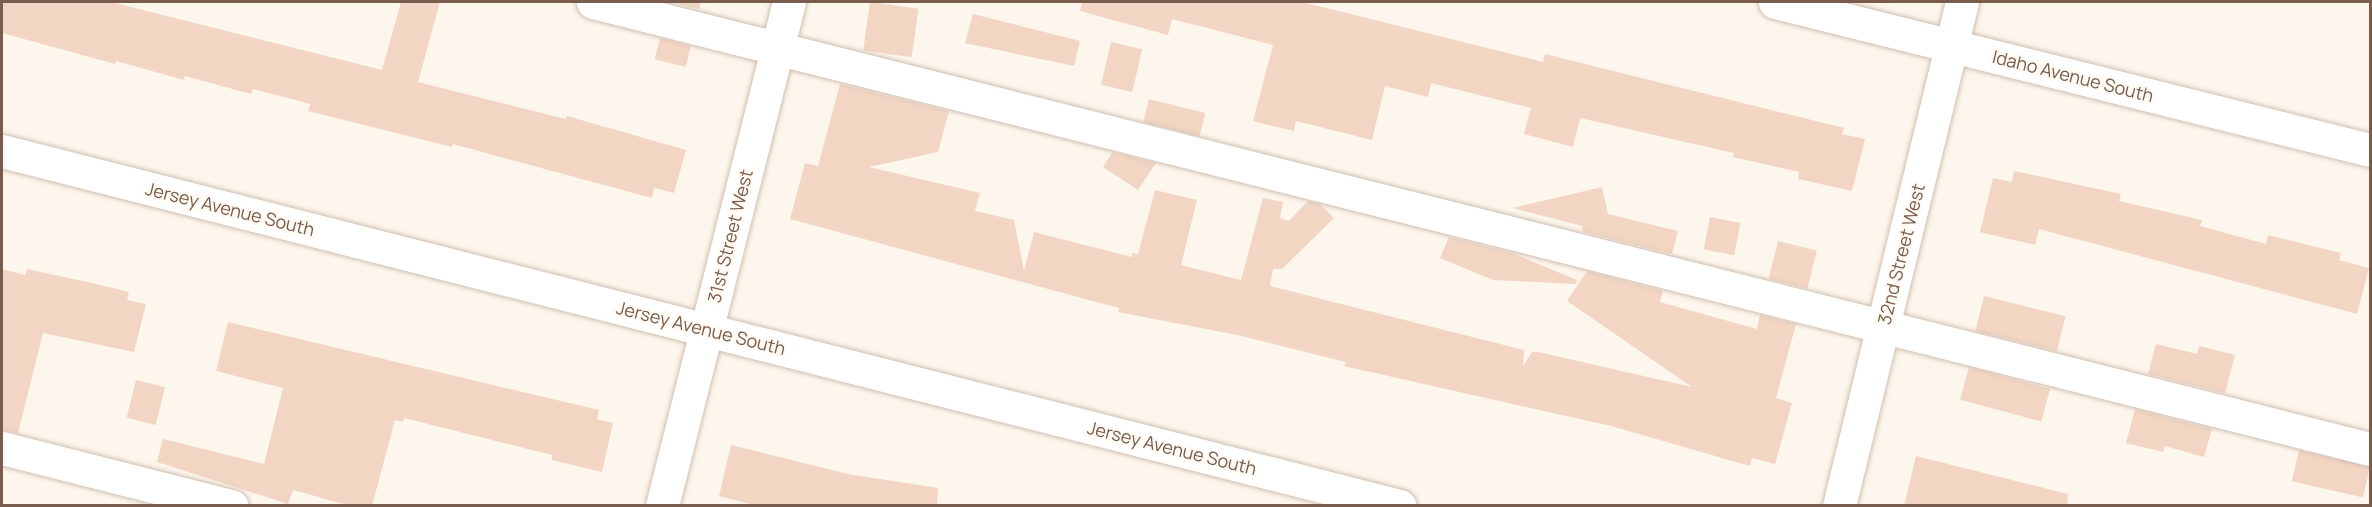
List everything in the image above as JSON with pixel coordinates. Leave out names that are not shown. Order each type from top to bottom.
[{"type":"street","points":[[593,2],[2370,449]]},
{"type":"street","name":"31st Street West","points":[[663,506],[789,2]]},
{"type":"street","name":"Idaho Avenue South","points":[[1775,2],[2370,150]]},
{"type":"street","name":"32nd Street West","points":[[1839,506],[1962,2]]},
{"type":"street","name":"Jersey Avenue South","points":[[2,151],[1400,506]]},
{"type":"street","points":[[2,448],[232,506]]},
{"type":"building","points":[[2,2],[111,2],[382,70],[401,2],[440,2],[418,82],[566,119],[567,116],[686,150],[674,193],[654,188],[652,198],[453,144],[452,147],[308,111],[310,104],[253,89],[251,94],[185,76],[184,80],[2,33]]},
{"type":"building","points":[[670,2],[701,2],[699,9]]},
{"type":"building","points":[[870,2],[919,9],[912,57],[863,51]]},
{"type":"building","points":[[1082,2],[1302,2],[1543,62],[1545,54],[1844,128],[1842,134],[1865,139],[1852,191],[1798,179],[1799,172],[1733,157],[1734,153],[1580,118],[1573,147],[1524,134],[1531,108],[1431,83],[1428,97],[1385,86],[1372,140],[1296,121],[1294,131],[1253,121],[1273,45],[1172,19],[1168,35],[1080,11]]},
{"type":"building","points":[[973,14],[1080,41],[1074,66],[965,43]]},
{"type":"building","points":[[660,38],[691,46],[686,67],[655,59]]},
{"type":"building","points":[[1111,42],[1142,49],[1132,92],[1101,85]]},
{"type":"building","points":[[840,84],[949,111],[938,152],[869,167],[980,193],[975,211],[1014,220],[1024,271],[1034,232],[1132,257],[1132,253],[1138,254],[1155,190],[1197,200],[1181,265],[1241,280],[1263,198],[1283,202],[1280,218],[1289,221],[1308,201],[1320,204],[1334,218],[1282,269],[1273,269],[1270,286],[1524,350],[1523,366],[1532,352],[1538,352],[1692,387],[1567,301],[1587,271],[1663,291],[1660,302],[1757,329],[1760,315],[1796,324],[1776,398],[1792,403],[1775,464],[1752,458],[1750,466],[1611,426],[1344,366],[1346,362],[1242,336],[1118,312],[1119,308],[790,219],[805,163],[818,166]]},
{"type":"building","points":[[1149,99],[1205,113],[1199,136],[1143,122]]},
{"type":"building","points":[[1113,152],[1156,163],[1138,190],[1103,167]]},
{"type":"building","points":[[2014,171],[2121,194],[2119,201],[2202,220],[2200,226],[2266,244],[2268,235],[2341,253],[2339,260],[2369,268],[2357,314],[2039,229],[2035,245],[1980,232],[1993,178],[2012,182]]},
{"type":"building","points":[[1602,187],[1608,214],[1678,231],[1672,254],[1583,232],[1582,226],[1512,208]]},
{"type":"building","points":[[1710,217],[1740,223],[1734,255],[1704,249]]},
{"type":"building","points":[[1449,237],[1512,253],[1577,280],[1576,284],[1493,280],[1440,258]]},
{"type":"building","points":[[1778,241],[1817,251],[1807,289],[1769,279]]},
{"type":"building","points":[[2,269],[25,275],[27,269],[129,292],[127,300],[146,304],[134,352],[43,333],[18,433],[2,430]]},
{"type":"building","points":[[1984,296],[2066,316],[2057,351],[1975,331]]},
{"type":"building","points":[[228,322],[599,410],[597,419],[613,423],[602,472],[552,460],[552,455],[404,418],[403,422],[395,420],[372,506],[351,506],[293,490],[288,504],[157,462],[163,439],[264,464],[283,388],[216,371]]},
{"type":"building","points":[[2156,344],[2197,354],[2199,346],[2235,355],[2225,393],[2148,374]]},
{"type":"building","points":[[1969,367],[2050,389],[2041,422],[1960,400]]},
{"type":"building","points":[[136,380],[165,387],[156,425],[127,418]]},
{"type":"building","points":[[2135,409],[2212,429],[2204,457],[2165,446],[2163,452],[2126,443]]},
{"type":"building","points":[[731,445],[848,474],[938,488],[937,506],[757,506],[719,496]]},
{"type":"building","points":[[2299,450],[2370,466],[2363,498],[2292,481]]},
{"type":"building","points":[[1916,456],[2068,494],[2067,506],[1904,506]]}]
